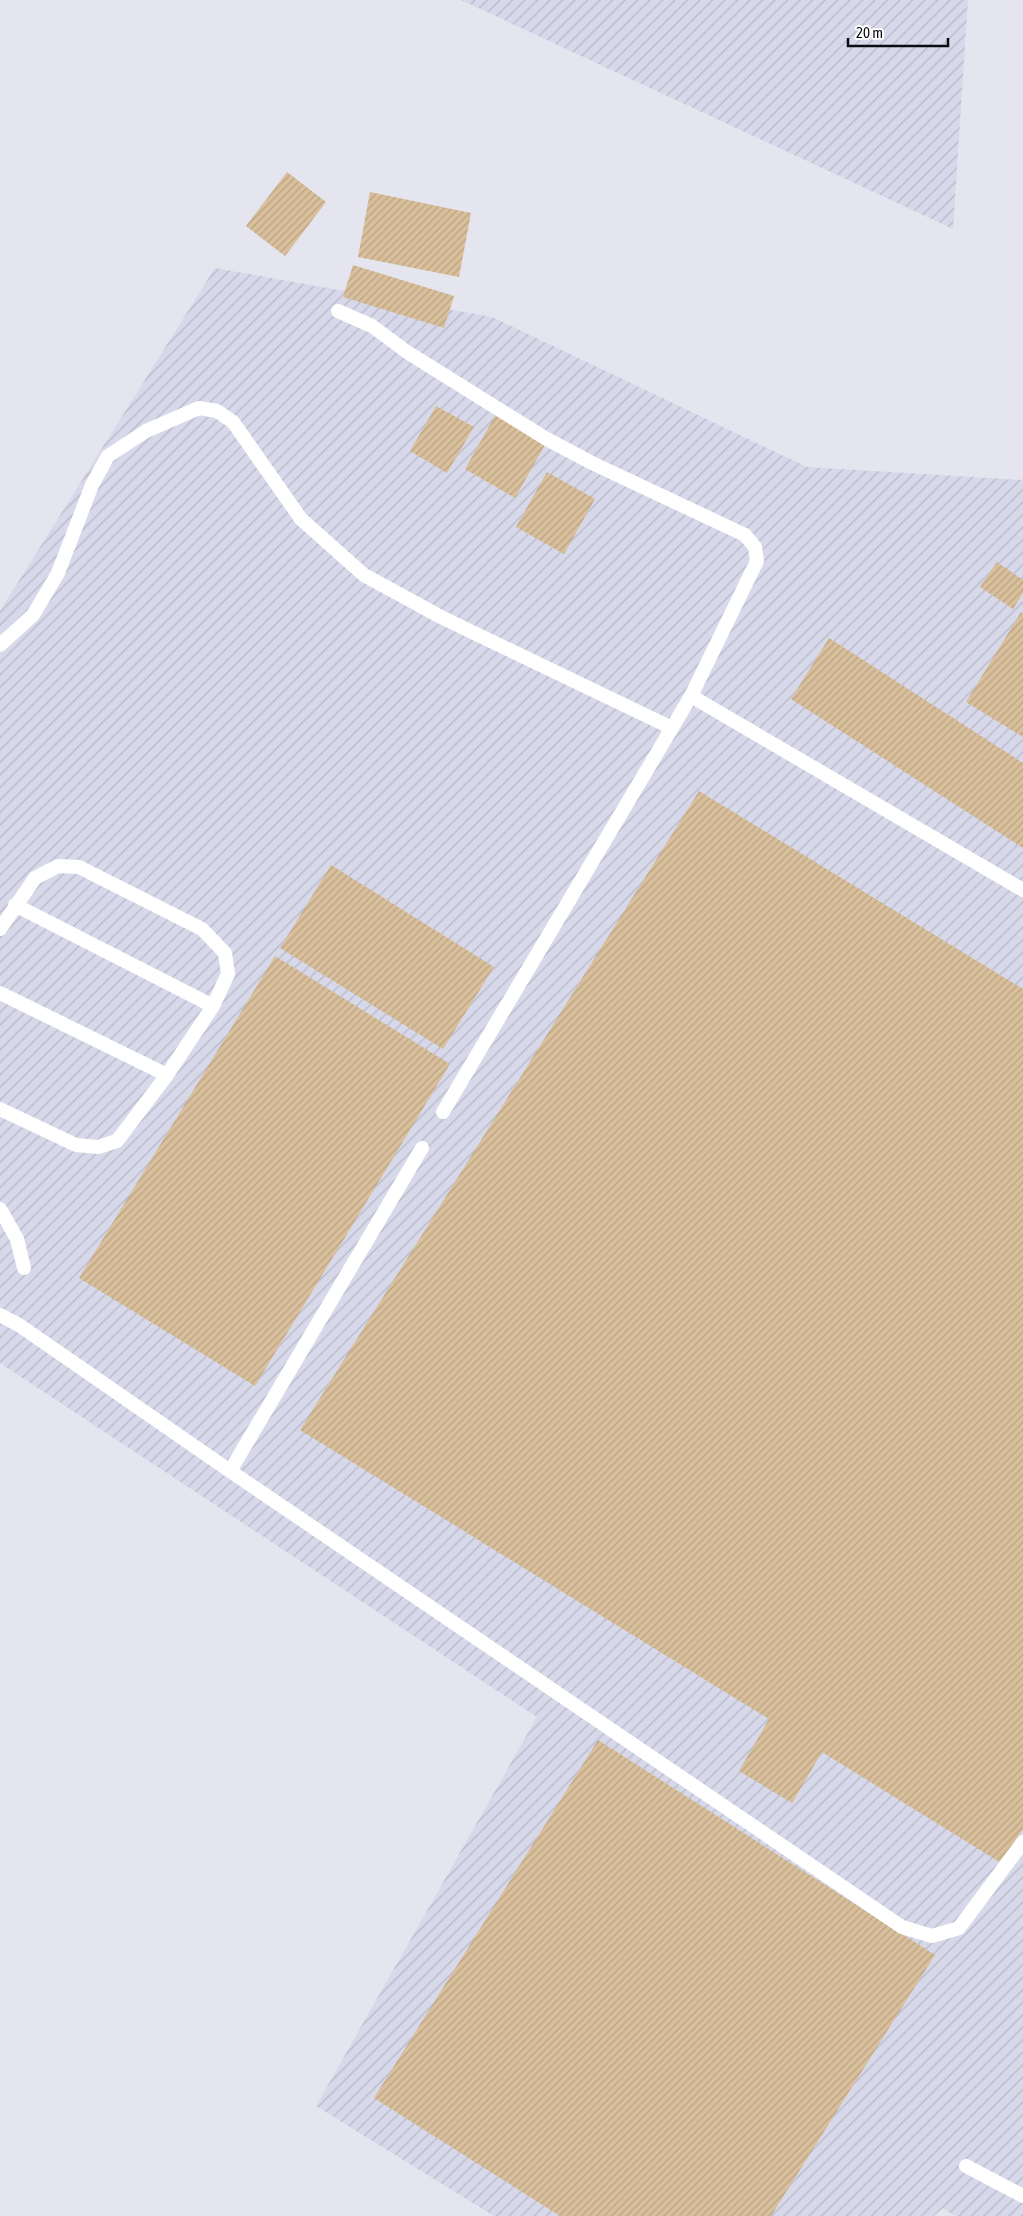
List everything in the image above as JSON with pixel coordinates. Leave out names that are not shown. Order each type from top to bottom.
[{"type":"lane","points":[[338,311],[372,326],[407,352],[545,438],[592,463],[745,535],[755,547],[757,561],[690,696],[672,728],[443,1112]]},
{"type":"lane","points":[[0,645],[33,615],[58,573],[92,485],[108,456],[146,430],[199,408],[217,411],[233,422],[301,519],[364,575],[441,617],[672,728]]},
{"type":"lane","points":[[690,696],[1023,890]]},
{"type":"lane","points":[[0,929],[35,878],[58,866],[79,867],[202,930],[225,954],[228,974],[213,1006],[167,1075],[117,1141],[98,1147],[76,1146],[0,1109]]},
{"type":"lane","points":[[15,905],[213,1006]]},
{"type":"lane","points":[[0,993],[167,1075]]},
{"type":"lane","points":[[230,1471],[422,1148]]},
{"type":"lane","points":[[0,1208],[17,1239],[24,1268]]},
{"type":"lane","points":[[0,1315],[19,1325],[230,1471],[902,1927],[932,1936],[959,1928],[1023,1842]]},
{"type":"lane","points":[[966,2166],[1023,2196]]},
{"type":"shaded area","points":[[461,0],[968,0],[953,229]]},
{"type":"shaded area","points":[[215,268],[492,317],[807,467],[1023,480],[1023,2216],[955,2216],[943,2208],[934,2216],[494,2216],[316,2106],[537,1717],[0,1363],[0,611]]},
{"type":"building","points":[[287,172],[326,202],[285,256],[246,226]]},
{"type":"building","points":[[370,192],[471,213],[459,277],[358,257]]},
{"type":"building","points":[[353,265],[454,296],[444,328],[343,297]]},
{"type":"building","points":[[436,406],[474,427],[447,473],[410,451]]},
{"type":"building","points":[[496,414],[546,443],[515,498],[465,469]]},
{"type":"building","points":[[547,472],[595,499],[564,554],[516,527]]},
{"type":"building","points":[[997,562],[1023,580],[1023,593],[1013,609],[980,587]]},
{"type":"building","points":[[1021,612],[1023,614],[1023,737],[966,702]]},
{"type":"building","points":[[829,638],[1023,763],[1023,848],[791,699]]},
{"type":"building","points":[[699,791],[1023,989],[1023,1829],[1001,1863],[822,1752],[792,1803],[739,1771],[769,1719],[300,1430]]},
{"type":"building","points":[[331,865],[494,967],[443,1049],[280,948]]},
{"type":"building","points":[[275,956],[450,1064],[255,1386],[79,1278]]},
{"type":"building","points":[[598,1740],[935,1955],[771,2216],[560,2216],[374,2098]]}]
